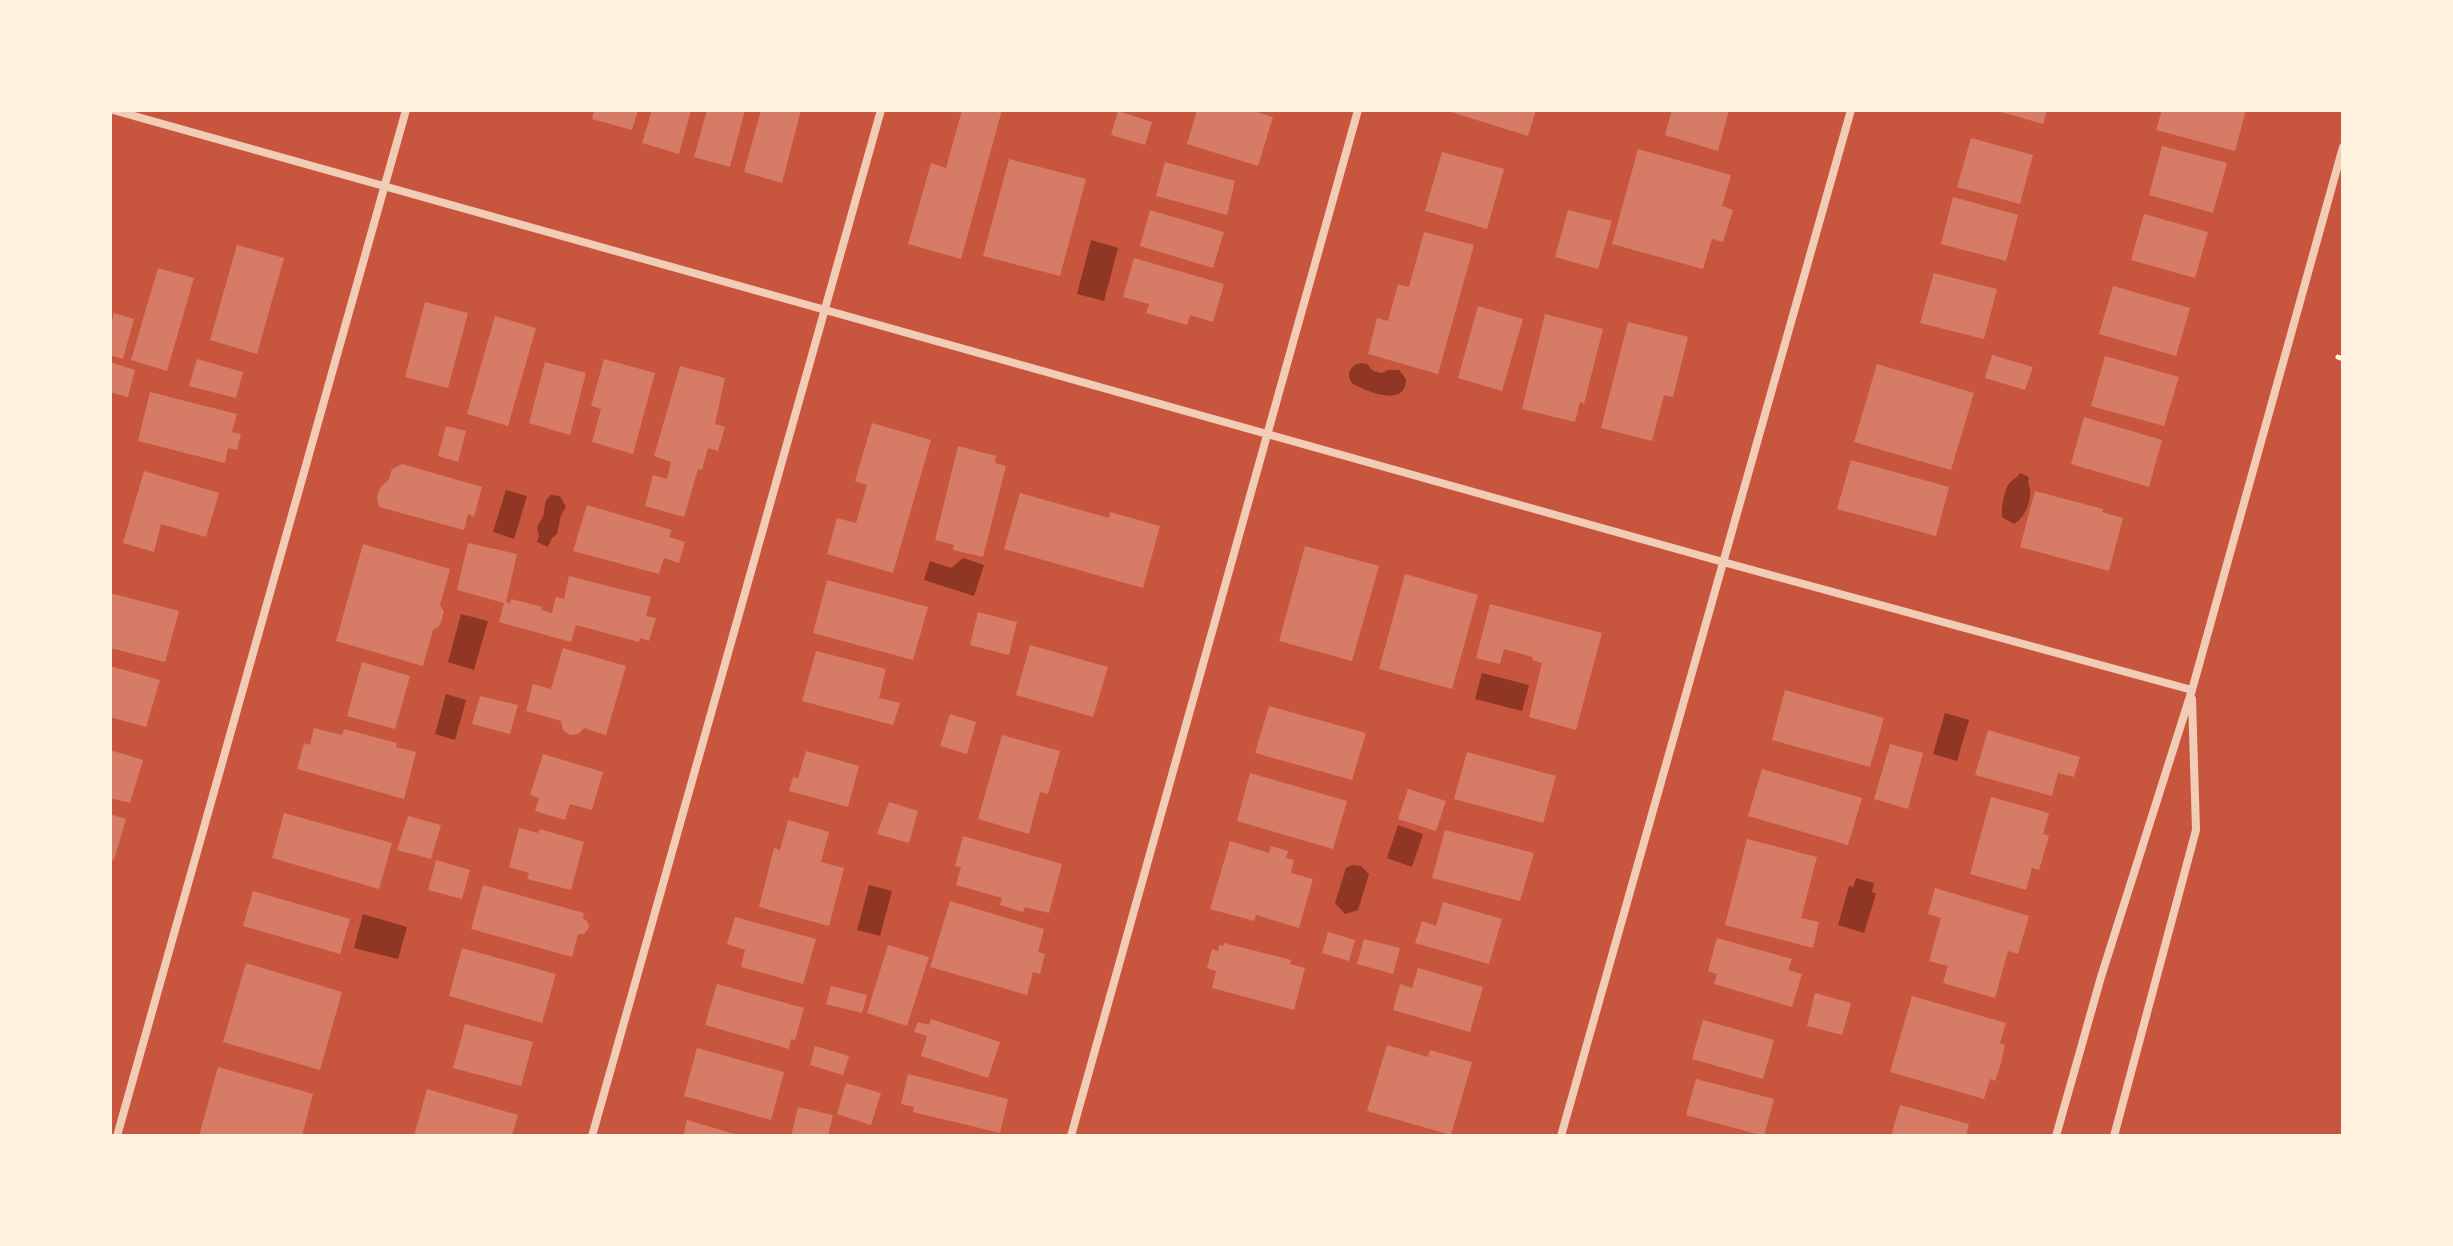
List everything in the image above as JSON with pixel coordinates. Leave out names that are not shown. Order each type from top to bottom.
[{"type":"street","points":[[113,110],[1723,562],[2192,690]]},
{"type":"street","points":[[117,1136],[406,110]]},
{"type":"street","points":[[592,1136],[881,110]]},
{"type":"street","points":[[1071,1136],[1358,110]]},
{"type":"street","points":[[1561,1136],[1851,110]]},
{"type":"street","points":[[2056,1136],[2101,977],[2192,690],[2343,147]]},
{"type":"street","points":[[2114,1136],[2196,830],[2192,690]]},
{"type":"shaded area","points":[[1091,240],[1118,248],[1104,301],[1077,294]]},
{"type":"shaded area","points":[[1361,363],[1382,373],[1399,370],[1406,379],[1404,388],[1400,393],[1385,395],[1353,384],[1350,371]]},
{"type":"shaded area","points":[[2020,473],[2029,477],[2030,499],[2023,516],[2014,524],[2002,517],[2003,504],[2008,485]]},
{"type":"shaded area","points":[[506,490],[527,496],[514,539],[493,532]]},
{"type":"shaded area","points":[[551,495],[560,496],[566,507],[557,534],[548,547],[537,542],[546,501]]},
{"type":"shaded area","points":[[963,558],[984,565],[974,596],[924,580],[930,561],[951,568]]},
{"type":"shaded area","points":[[461,614],[488,621],[474,670],[448,662]]},
{"type":"shaded area","points":[[1482,673],[1529,685],[1522,711],[1475,699]]},
{"type":"shaded area","points":[[446,694],[466,700],[455,740],[435,734]]},
{"type":"shaded area","points":[[1945,713],[1969,720],[1957,761],[1933,754]]},
{"type":"shaded area","points":[[1398,825],[1423,834],[1412,867],[1387,858]]},
{"type":"shaded area","points":[[1361,866],[1369,874],[1358,910],[1345,914],[1335,903],[1346,868]]},
{"type":"shaded area","points":[[1856,878],[1874,883],[1872,892],[1876,894],[1864,933],[1838,925],[1849,886],[1853,887]]},
{"type":"shaded area","points":[[869,885],[892,891],[880,936],[857,930]]},
{"type":"shaded area","points":[[363,914],[407,927],[398,959],[354,948]]},
{"type":"building","points":[[594,110],[638,110],[632,130],[592,119]]},
{"type":"building","points":[[652,110],[691,110],[679,154],[642,143]]},
{"type":"building","points":[[707,110],[745,110],[730,167],[694,157]]},
{"type":"building","points":[[761,110],[801,110],[782,183],[744,172]]},
{"type":"building","points":[[962,110],[1002,110],[961,259],[908,244],[931,163],[946,168]]},
{"type":"building","points":[[1197,110],[1250,110],[1273,117],[1258,166],[1187,144]]},
{"type":"building","points":[[1445,110],[1536,110],[1528,136]]},
{"type":"building","points":[[1672,110],[1729,110],[1718,151],[1665,135]]},
{"type":"building","points":[[1994,110],[2047,110],[2043,124]]},
{"type":"building","points":[[2162,110],[2246,110],[2235,151],[2156,130]]},
{"type":"building","points":[[1118,111],[1152,122],[1145,145],[1111,135]]},
{"type":"building","points":[[1971,138],[2033,155],[2020,204],[1957,187]]},
{"type":"building","points":[[2162,146],[2227,163],[2213,213],[2149,195]]},
{"type":"building","points":[[1638,149],[1731,175],[1722,206],[1733,210],[1723,242],[1712,239],[1703,269],[1612,244]]},
{"type":"building","points":[[1442,152],[1504,169],[1487,229],[1425,211]]},
{"type":"building","points":[[1009,159],[1086,179],[1060,276],[983,256]]},
{"type":"building","points":[[1165,162],[1235,181],[1227,215],[1156,196]]},
{"type":"building","points":[[1953,197],[2018,215],[2006,261],[1941,244]]},
{"type":"building","points":[[1150,210],[1224,232],[1213,268],[1140,246]]},
{"type":"building","points":[[1568,210],[1612,221],[1598,269],[1555,257]]},
{"type":"building","points":[[2144,214],[2208,232],[2195,278],[2131,260]]},
{"type":"building","points":[[1424,232],[1474,245],[1438,374],[1368,354],[1377,318],[1388,321],[1398,284],[1409,287]]},
{"type":"building","points":[[237,245],[284,258],[257,354],[210,340]]},
{"type":"building","points":[[1134,258],[1224,284],[1213,322],[1190,315],[1187,325],[1146,313],[1149,304],[1123,297]]},
{"type":"building","points":[[158,268],[194,278],[167,371],[131,360]]},
{"type":"building","points":[[1934,273],[1997,289],[1984,339],[1920,323]]},
{"type":"building","points":[[2113,286],[2190,308],[2176,356],[2099,334]]},
{"type":"building","points":[[425,302],[468,313],[448,388],[405,377]]},
{"type":"building","points":[[1478,306],[1523,319],[1502,391],[1458,378]]},
{"type":"building","points":[[114,313],[134,319],[123,359],[110,355],[110,327]]},
{"type":"building","points":[[1545,314],[1603,329],[1584,404],[1580,402],[1575,422],[1522,409]]},
{"type":"building","points":[[495,316],[536,328],[508,426],[467,414]]},
{"type":"building","points":[[1628,322],[1688,337],[1673,397],[1664,395],[1652,441],[1601,428]]},
{"type":"building","points":[[1992,355],[2033,367],[2025,390],[1985,378]]},
{"type":"building","points":[[2105,356],[2179,377],[2164,426],[2091,406]]},
{"type":"building","points":[[197,359],[243,372],[236,398],[189,386]]},
{"type":"building","points":[[604,359],[655,373],[633,454],[592,442],[601,409],[591,406]]},
{"type":"building","points":[[110,362],[135,370],[128,397],[110,392]]},
{"type":"building","points":[[545,362],[586,373],[570,435],[529,423]]},
{"type":"building","points":[[1877,364],[1974,393],[1951,470],[1854,442]]},
{"type":"building","points":[[680,366],[725,378],[715,424],[725,427],[718,451],[708,448],[702,470],[698,469],[684,517],[645,506],[653,475],[667,479],[671,462],[654,456]]},
{"type":"building","points":[[150,392],[237,414],[232,432],[241,434],[237,450],[228,448],[225,463],[138,441]]},
{"type":"building","points":[[2084,417],[2162,440],[2149,487],[2071,464]]},
{"type":"building","points":[[872,423],[931,440],[893,573],[827,554],[837,518],[856,523],[867,485],[855,481]]},
{"type":"building","points":[[446,426],[466,431],[458,462],[438,456]]},
{"type":"building","points":[[958,446],[996,456],[995,463],[1006,466],[983,557],[953,550],[954,545],[935,540]]},
{"type":"building","points":[[1851,460],[1949,487],[1936,536],[1837,509]]},
{"type":"building","points":[[402,464],[482,487],[474,517],[468,514],[464,530],[379,507],[377,498],[380,488],[389,479],[392,469]]},
{"type":"building","points":[[144,471],[219,493],[206,537],[161,524],[154,552],[123,543]]},
{"type":"building","points":[[2035,491],[2103,509],[2102,512],[2123,518],[2109,571],[2020,547]]},
{"type":"building","points":[[1020,493],[1109,518],[1110,512],[1160,526],[1143,588],[1004,549]]},
{"type":"building","points":[[587,505],[672,530],[669,537],[685,542],[679,563],[664,558],[659,574],[573,551]]},
{"type":"building","points":[[468,543],[517,554],[506,602],[510,604],[511,599],[542,607],[542,610],[552,613],[556,597],[564,599],[569,576],[651,597],[646,616],[656,618],[649,641],[640,638],[639,642],[576,625],[571,642],[499,622],[504,603],[457,590]]},
{"type":"building","points":[[363,544],[450,569],[440,605],[444,612],[440,625],[433,630],[423,666],[336,641]]},
{"type":"building","points":[[1305,546],[1379,566],[1352,661],[1279,641]]},
{"type":"building","points":[[1405,574],[1478,595],[1452,689],[1379,669]]},
{"type":"building","points":[[827,580],[928,607],[913,660],[813,633]]},
{"type":"building","points":[[110,593],[179,611],[165,662],[110,648]]},
{"type":"building","points":[[1490,604],[1602,633],[1576,730],[1529,717],[1542,663],[1532,660],[1533,657],[1504,649],[1500,664],[1476,658]]},
{"type":"building","points":[[978,612],[1017,622],[1009,655],[970,645]]},
{"type":"building","points":[[1030,645],[1108,667],[1093,717],[1016,695]]},
{"type":"building","points":[[563,648],[626,666],[606,735],[584,728],[578,734],[570,735],[563,730],[561,721],[526,711],[533,684],[551,689]]},
{"type":"building","points":[[816,651],[886,669],[879,698],[900,703],[893,725],[802,701]]},
{"type":"building","points":[[362,662],[410,676],[395,729],[347,716]]},
{"type":"building","points":[[110,666],[160,680],[146,727],[110,717]]},
{"type":"building","points":[[1785,690],[1884,718],[1870,767],[1772,740]]},
{"type":"building","points":[[480,696],[518,705],[510,734],[472,724]]},
{"type":"building","points":[[1269,706],[1366,733],[1352,780],[1255,753]]},
{"type":"building","points":[[950,714],[976,722],[967,754],[940,746]]},
{"type":"building","points":[[314,728],[342,735],[344,729],[397,743],[396,747],[416,752],[404,799],[297,769],[304,743],[310,745]]},
{"type":"building","points":[[1988,730],[2080,757],[2074,777],[2058,773],[2052,796],[1975,775]]},
{"type":"building","points":[[1002,735],[1060,751],[1048,794],[1040,792],[1029,834],[978,819]]},
{"type":"building","points":[[1890,744],[1923,753],[1908,809],[1874,799]]},
{"type":"building","points":[[110,750],[143,760],[130,803],[110,798]]},
{"type":"building","points":[[806,751],[859,766],[848,807],[789,791],[793,777],[798,778]]},
{"type":"building","points":[[1467,752],[1556,776],[1543,823],[1454,799]]},
{"type":"building","points":[[543,754],[603,772],[592,810],[570,804],[565,820],[535,811],[539,798],[530,795]]},
{"type":"building","points":[[1762,769],[1862,798],[1848,845],[1748,816]]},
{"type":"building","points":[[1250,773],[1347,801],[1333,849],[1237,821]]},
{"type":"building","points":[[1408,789],[1446,801],[1436,831],[1398,819]]},
{"type":"building","points":[[1991,797],[2049,813],[2043,834],[2049,836],[2039,870],[2032,868],[2026,890],[1970,874]]},
{"type":"building","points":[[889,802],[918,811],[909,843],[877,834]]},
{"type":"building","points":[[284,813],[392,843],[379,889],[272,858]]},
{"type":"building","points":[[110,814],[126,819],[114,860],[110,859]]},
{"type":"building","points":[[408,816],[441,825],[431,859],[397,850]]},
{"type":"building","points":[[788,820],[829,832],[821,862],[844,868],[829,926],[759,907],[774,848],[780,850]]},
{"type":"building","points":[[519,828],[538,833],[540,829],[584,842],[571,890],[527,879],[529,873],[509,867]]},
{"type":"building","points":[[1445,830],[1534,853],[1520,901],[1432,878]]},
{"type":"building","points":[[963,836],[1062,864],[1049,913],[1025,907],[1023,912],[1000,905],[1002,898],[956,885],[961,867],[955,866]]},
{"type":"building","points":[[1747,839],[1817,857],[1801,918],[1819,922],[1813,948],[1725,925]]},
{"type":"building","points":[[1230,841],[1269,853],[1271,846],[1288,851],[1286,858],[1294,860],[1291,873],[1313,879],[1299,928],[1256,915],[1254,921],[1210,909]]},
{"type":"building","points":[[436,860],[470,870],[462,899],[428,890]]},
{"type":"building","points":[[483,885],[584,913],[583,918],[589,928],[584,934],[578,934],[572,957],[471,929]]},
{"type":"building","points":[[1935,888],[2029,916],[2018,954],[2008,951],[1995,998],[1943,983],[1948,966],[1929,961],[1941,918],[1928,914]]},
{"type":"building","points":[[253,891],[350,919],[340,954],[243,926]]},
{"type":"building","points":[[950,901],[1044,929],[1038,952],[1045,954],[1040,974],[1033,972],[1027,995],[930,967]]},
{"type":"building","points":[[1443,902],[1502,919],[1489,964],[1415,943],[1422,921],[1436,926]]},
{"type":"building","points":[[735,917],[816,939],[803,984],[741,967],[745,950],[727,944]]},
{"type":"building","points":[[1328,932],[1355,940],[1349,961],[1322,953]]},
{"type":"building","points":[[1717,938],[1792,959],[1788,970],[1802,974],[1792,1007],[1714,984],[1717,974],[1708,971]]},
{"type":"building","points":[[1364,939],[1400,948],[1393,974],[1357,964]]},
{"type":"building","points":[[1224,943],[1291,960],[1290,964],[1305,968],[1294,1010],[1212,988],[1216,971],[1207,968],[1212,949],[1218,951],[1219,945],[1223,946]]},
{"type":"building","points":[[888,945],[929,957],[907,1026],[867,1013]]},
{"type":"building","points":[[462,948],[556,974],[542,1023],[449,996]]},
{"type":"building","points":[[246,963],[342,992],[320,1070],[223,1042]]},
{"type":"building","points":[[1418,968],[1483,987],[1470,1032],[1393,1010],[1400,984],[1412,988]]},
{"type":"building","points":[[717,984],[804,1008],[795,1040],[791,1039],[789,1049],[705,1025]]},
{"type":"building","points":[[831,986],[867,995],[862,1013],[826,1004]]},
{"type":"building","points":[[1815,993],[1851,1003],[1842,1035],[1807,1026]]},
{"type":"building","points":[[1912,996],[2006,1023],[2000,1043],[2005,1045],[2001,1063],[1995,1081],[1990,1079],[1984,1099],[1890,1072]]},
{"type":"building","points":[[931,1019],[1000,1042],[988,1078],[921,1056],[927,1036],[914,1032],[918,1022],[929,1025]]},
{"type":"building","points":[[1703,1020],[1774,1040],[1763,1079],[1692,1059]]},
{"type":"building","points":[[465,1024],[533,1042],[521,1086],[453,1068]]},
{"type":"building","points":[[1387,1045],[1428,1057],[1430,1050],[1472,1062],[1451,1135],[1367,1111]]},
{"type":"building","points":[[815,1046],[849,1056],[843,1075],[810,1065]]},
{"type":"building","points":[[697,1048],[784,1072],[771,1120],[684,1096]]},
{"type":"building","points":[[218,1067],[313,1094],[302,1136],[199,1136]]},
{"type":"building","points":[[908,1074],[1008,1099],[1000,1133],[913,1112],[914,1107],[901,1104]]},
{"type":"building","points":[[1696,1079],[1774,1099],[1764,1136],[1686,1115]]},
{"type":"building","points":[[846,1083],[881,1093],[871,1125],[837,1114]]},
{"type":"building","points":[[427,1089],[518,1115],[512,1136],[414,1136]]},
{"type":"building","points":[[1900,1105],[1969,1124],[1966,1136],[1891,1136]]},
{"type":"building","points":[[798,1107],[833,1115],[828,1136],[791,1136]]},
{"type":"building","points":[[687,1120],[738,1135],[738,1136],[683,1136]]}]
